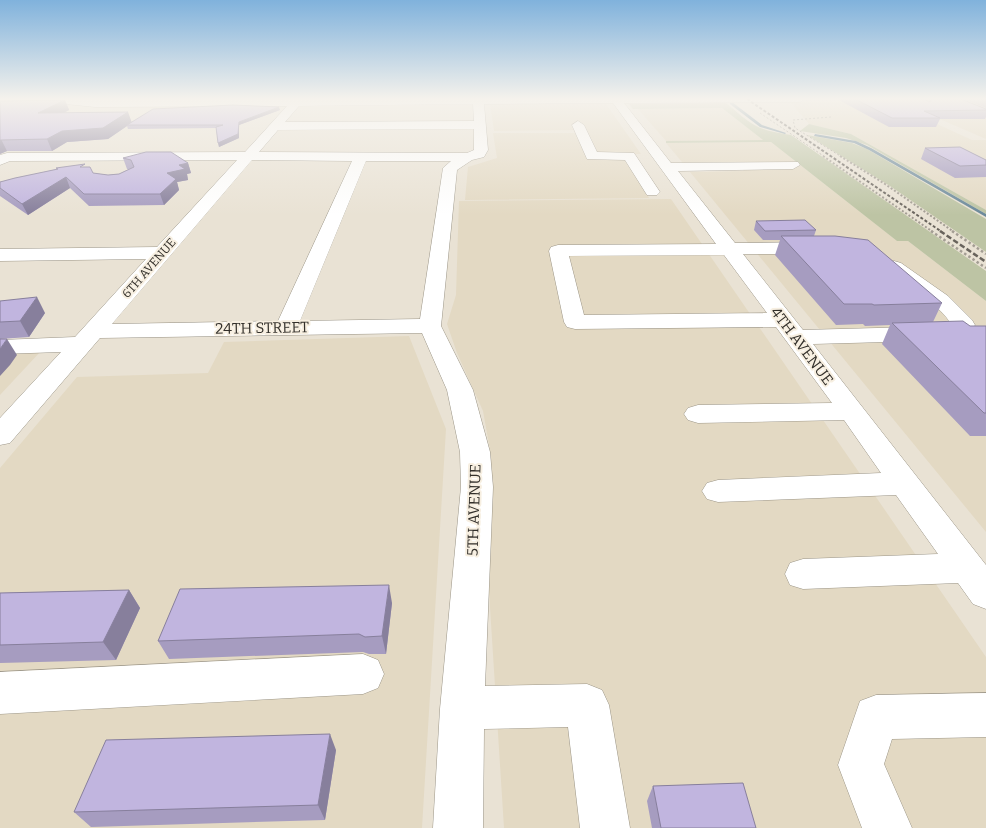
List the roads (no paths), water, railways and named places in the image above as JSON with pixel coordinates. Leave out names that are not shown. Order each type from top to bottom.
[{"type":"street","name":"6TH AVENUE","points":[[0,436],[264,138]]},
{"type":"street","points":[[3,159],[247,156],[467,157],[479,154],[481,150],[480,138]]},
{"type":"street","points":[[584,138],[592,156],[629,156],[652,192]]},
{"type":"street","name":"4TH AVENUE","points":[[656,138],[679,161],[728,248],[852,411],[977,581]]},
{"type":"street","points":[[59,157],[71,149]]},
{"type":"street","points":[[679,161],[793,165],[780,154]]},
{"type":"street","points":[[76,171],[97,157]]},
{"type":"street","points":[[430,326],[450,168],[467,157]]},
{"type":"street","points":[[286,328],[360,158]]},
{"type":"street","points":[[832,248],[558,251],[574,322],[958,333],[964,325],[954,311],[910,277],[875,255]]},
{"type":"street","points":[[0,255],[162,253]]},
{"type":"street","name":"24TH STREET","points":[[0,347],[87,338],[286,328],[430,326]]},
{"type":"street","name":"5TH AVENUE","points":[[430,326],[460,390],[475,452],[478,486],[462,709],[458,828]]},
{"type":"street","points":[[698,414],[852,411]]},
{"type":"street","points":[[718,491],[905,483]]},
{"type":"street","points":[[803,574],[977,581]]},
{"type":"street","points":[[0,693],[363,674]]},
{"type":"street","points":[[462,709],[587,704],[604,828]]},
{"type":"street","points":[[887,828],[860,765],[876,717],[986,715]]},
{"type":"waterway","points":[[830,138],[855,142],[870,149],[986,216]]},
{"type":"railway","points":[[804,138],[942,232]]},
{"type":"railway","points":[[940,231],[986,262]]}]
